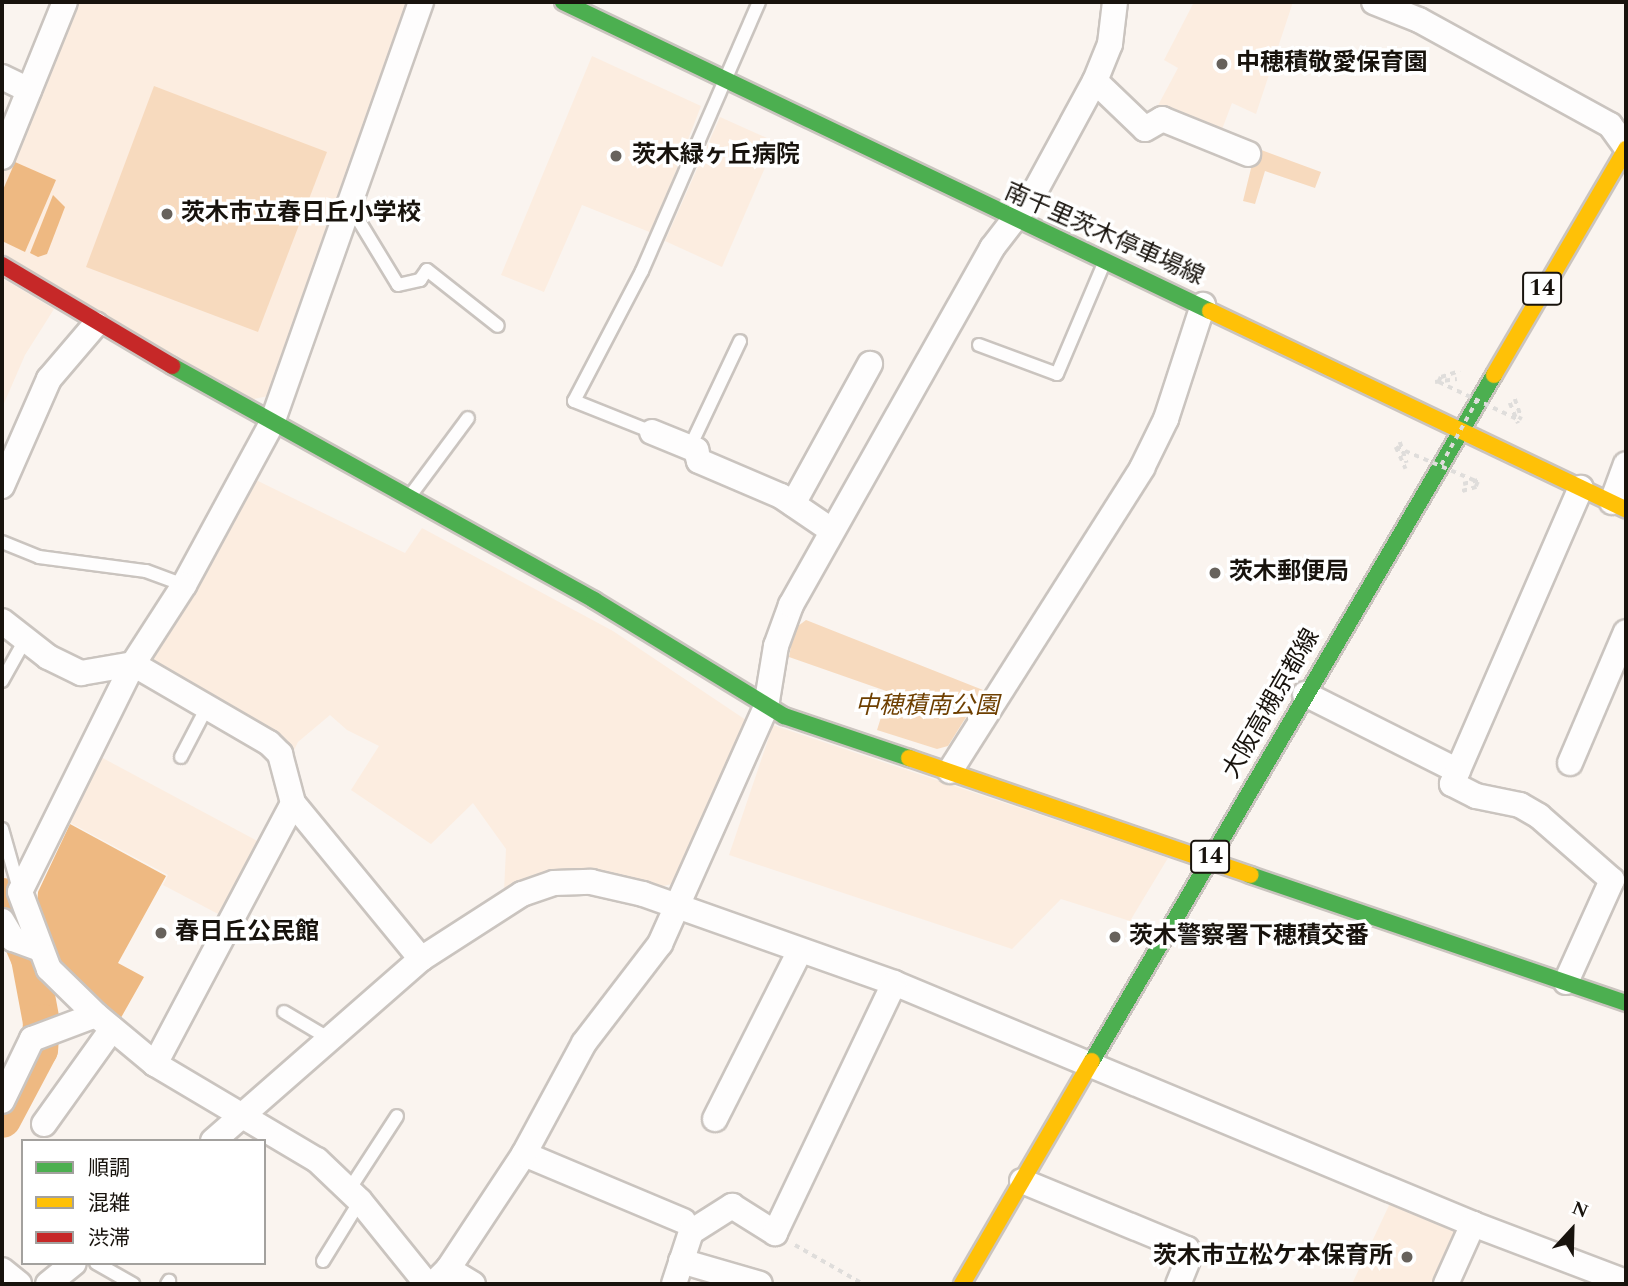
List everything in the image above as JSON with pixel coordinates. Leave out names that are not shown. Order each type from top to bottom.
[{"type":"main road","name":"南千里茨木停車場線","points":[[563,2],[725,77],[1013,220],[1203,305],[1619,505]]},
{"type":"main road","name":"大阪高槻京都線","points":[[962,1284],[1458,429],[1626,148]]},
{"type":"main road","points":[[2,265],[96,324],[594,600],[766,707],[1626,1003]]},
{"type":"street","points":[[421,2],[272,423],[184,585],[133,664],[20,892],[22,939],[48,969],[104,1022],[155,1063],[317,1160],[436,1279],[472,1284]]},
{"type":"street","points":[[436,1279],[524,1154],[584,1043],[660,944],[679,908],[766,707],[776,646],[791,606],[831,530],[864,483],[992,248],[1033,195],[1095,81],[1110,44],[1115,2]]},
{"type":"street","points":[[1374,2],[1419,20],[1610,125],[1626,148]]},
{"type":"street","points":[[2,157],[29,90],[58,5]]},
{"type":"street","points":[[2,77],[29,90]]},
{"type":"street","points":[[1095,81],[1145,129],[1161,119],[1248,154]]},
{"type":"street","points":[[950,771],[1142,468],[1166,419],[1203,305]]},
{"type":"street","points":[[2,486],[49,379],[96,324]]},
{"type":"street","points":[[793,504],[870,364]]},
{"type":"street","points":[[652,432],[696,450],[699,461],[793,504],[831,530]]},
{"type":"street","points":[[1619,505],[1626,464]]},
{"type":"street","points":[[1566,982],[1617,869],[1520,805],[1476,796],[1452,784],[1581,488]]},
{"type":"street","points":[[2,621],[25,640],[81,673],[133,664],[280,754],[293,803],[421,958]]},
{"type":"street","points":[[1570,763],[1626,632]]},
{"type":"street","points":[[1305,694],[1458,771]]},
{"type":"street","points":[[155,1063],[293,803]]},
{"type":"street","points":[[215,1139],[239,1114],[421,958],[522,894],[554,883],[591,882],[643,894],[894,983],[1091,1062],[1473,1224],[1576,1275],[1626,1282]]},
{"type":"street","points":[[715,1119],[800,951]]},
{"type":"street","points":[[760,1284],[678,1273],[691,1232],[732,1206],[775,1233],[894,983]]},
{"type":"street","points":[[2,1101],[42,1035],[104,1022]]},
{"type":"street","points":[[44,1124],[104,1022]]},
{"type":"street","points":[[524,1154],[683,1221]]},
{"type":"street","points":[[1022,1181],[1187,1249],[1190,1255],[1178,1284]]},
{"type":"street","points":[[1446,1284],[1473,1224]]},
{"type":"street","points":[[48,1284],[72,1265]]},
{"type":"street","points":[[2,1270],[19,1284]]},
{"type":"lane","points":[[652,432],[574,401],[642,271],[759,2]]},
{"type":"lane","points":[[350,206],[398,285],[420,280],[427,270],[498,326]]},
{"type":"lane","points":[[979,345],[1057,374],[1105,261]]},
{"type":"lane","points":[[690,447],[740,341]]},
{"type":"lane","points":[[409,498],[468,418]]},
{"type":"lane","points":[[2,542],[39,556],[146,571],[184,585]]},
{"type":"lane","points":[[2,681],[25,640]]},
{"type":"lane","points":[[181,757],[207,707]]},
{"type":"lane","points":[[2,829],[20,892]]},
{"type":"lane","points":[[284,1012],[328,1038]]},
{"type":"lane","points":[[323,1261],[397,1116]]},
{"type":"lane","points":[[100,1265],[133,1284]]},
{"type":"path","points":[[1435,382],[1444,381],[1453,381],[1466,373],[1462,370],[1441,377],[1439,382],[1509,415],[1519,420],[1515,393],[1511,392],[1510,405],[1514,414],[1518,423]]},
{"type":"path","points":[[1441,465],[1477,400]]},
{"type":"path","points":[[1401,442],[1404,449],[1407,455],[1408,469],[1404,469],[1397,444],[1408,449],[1441,465],[1478,482],[1476,487]]},
{"type":"path","points":[[775,1233],[863,1284]]},
{"type":"shaded area","name":"茨木市立春日丘小学校","points":[[75,2],[407,2],[268,396],[250,400],[2,256],[2,172]]},
{"type":"shaded area","name":"中穂積敬愛保育園","points":[[1194,2],[1293,2],[1256,114],[1232,103],[1221,132],[1178,110],[1155,111],[1178,68],[1164,60]]},
{"type":"shaded area","name":"茨木緑ヶ丘病院","points":[[592,56],[701,106],[652,233],[582,205],[544,292],[501,275]]},
{"type":"shaded area","points":[[720,117],[776,142],[722,267],[665,241]]},
{"type":"shaded area","points":[[15,162],[56,180],[25,252],[2,241],[2,192]]},
{"type":"shaded area","points":[[53,195],[65,207],[47,254],[38,257],[30,253]]},
{"type":"shaded area","points":[[2,278],[54,309],[25,355],[2,408]]},
{"type":"shaded area","points":[[254,479],[405,553],[422,528],[613,631],[746,720],[676,883],[659,887],[582,870],[545,875],[504,891],[506,849],[473,803],[431,844],[351,790],[379,746],[347,730],[330,715],[298,742],[292,754],[286,744],[149,658]]},
{"type":"shaded area","points":[[773,725],[1168,858],[1130,921],[1061,899],[1012,949],[729,855]]},
{"type":"shaded area","points":[[99,756],[261,843],[222,916],[163,885],[168,875],[65,820]]},
{"type":"shaded area","points":[[70,824],[166,876],[118,963],[144,977],[118,1023],[59,972],[37,907],[38,892]]},
{"type":"shaded area","name":"茨木市立松ケ本保育所","points":[[1392,1199],[1462,1230],[1438,1284],[1352,1284]]},
{"type":"green space","points":[[154,86],[327,152],[258,332],[86,267]]},
{"type":"green space","points":[[1256,148],[1321,172],[1315,188],[1265,171],[1255,204],[1243,201]]},
{"type":"green space","name":"中穂積南公園","points":[[806,620],[983,690],[948,746],[937,749],[877,730],[889,692],[789,657],[794,629]]},
{"type":"waterway","points":[[2,896],[29,958],[41,1022],[39,1049],[2,1119]]},
{"type":"traffic: fast","points":[[563,2],[1210,311]]},
{"type":"traffic: fast","points":[[172,366],[594,600],[784,716],[909,758]]},
{"type":"traffic: fast","points":[[1092,1061],[1494,375]]},
{"type":"traffic: fast","points":[[1250,875],[1626,1003]]},
{"type":"traffic: slow","points":[[1494,375],[1626,149]]},
{"type":"traffic: slow","points":[[1210,311],[1626,509]]},
{"type":"traffic: slow","points":[[909,758],[1250,875]]},
{"type":"traffic: slow","points":[[962,1284],[1092,1061]]},
{"type":"traffic: jam","points":[[2,265],[172,366]]},
{"type":"place","name":"中穂積敬愛保育園","points":[[1222,64]]},
{"type":"place","name":"茨木緑ヶ丘病院","points":[[616,156]]},
{"type":"place","name":"茨木市立春日丘小学校","points":[[167,214]]},
{"type":"place","name":"茨木郵便局","points":[[1215,573]]},
{"type":"place","name":"春日丘公民館","points":[[161,933]]},
{"type":"place","name":"茨木警察署下穂積交番","points":[[1115,937]]},
{"type":"place","name":"茨木市立松ケ本保育所","points":[[1407,1257]]}]
